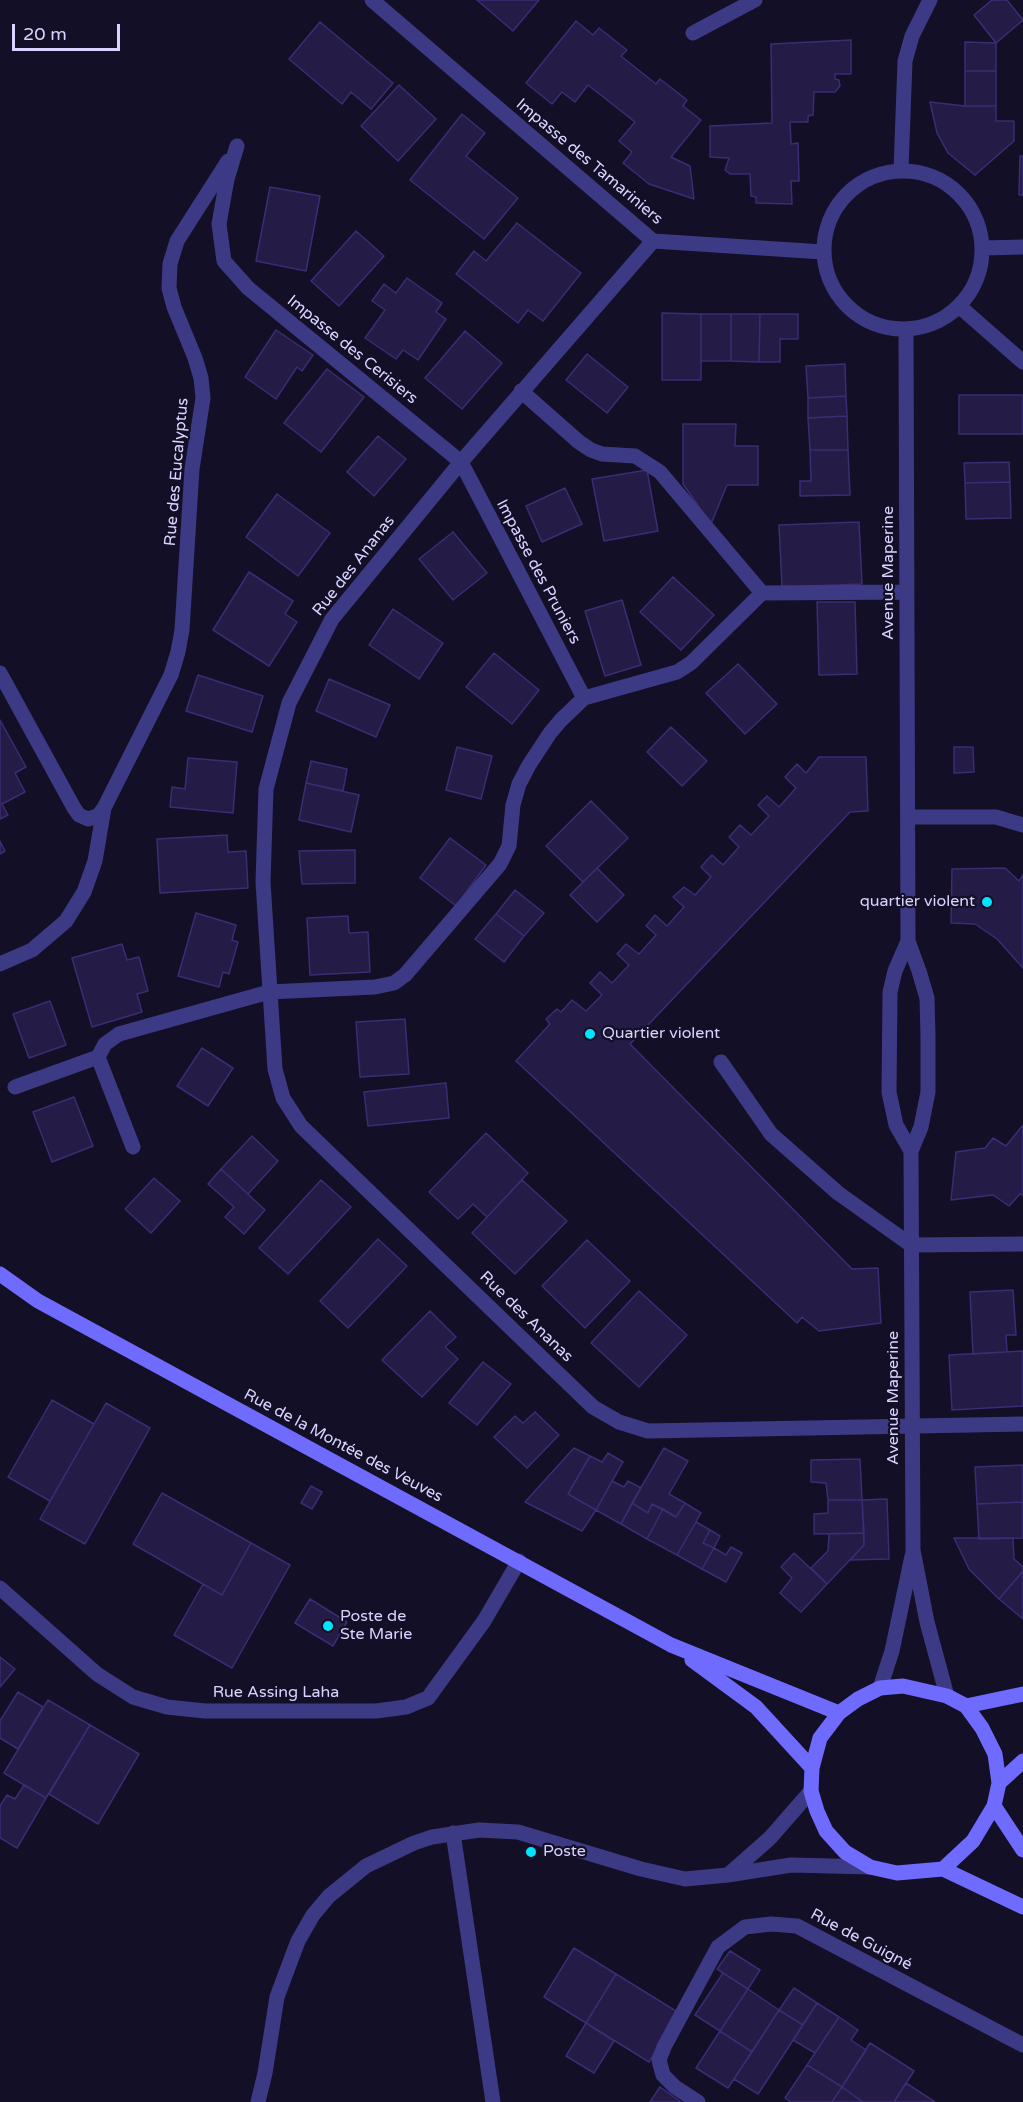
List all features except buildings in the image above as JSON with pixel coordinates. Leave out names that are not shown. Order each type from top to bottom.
[{"type":"main road","name":"Rue de la Montée des Veuves","points":[[0,1274],[38,1301],[671,1645]]},
{"type":"main road","points":[[671,1645],[839,1713]]},
{"type":"main road","points":[[671,1645],[756,1707],[812,1768]]},
{"type":"main road","points":[[943,1869],[973,1841],[994,1806],[999,1783],[995,1754],[982,1728],[966,1706],[947,1696],[903,1686],[880,1688],[858,1699],[839,1713],[820,1738],[812,1768],[811,1791],[816,1811],[826,1831],[846,1852],[870,1867],[897,1874],[943,1869],[1023,1907]]},
{"type":"main road","points":[[966,1706],[1023,1694]]},
{"type":"main road","points":[[999,1783],[1023,1761]]},
{"type":"main road","points":[[994,1806],[1023,1850]]},
{"type":"street","name":"Impasse des Tamariniers","points":[[372,0],[653,241],[823,252]]},
{"type":"street","points":[[693,33],[755,0]]},
{"type":"street","points":[[901,170],[905,61],[912,36],[930,0]]},
{"type":"street","name":"Impasse des Cerisiers","points":[[237,146],[227,179],[219,224],[224,261],[248,288],[461,462]]},
{"type":"street","name":"Rue des Eucalyptus","points":[[0,964],[32,950],[66,921],[84,892],[95,861],[104,808],[171,675],[178,652],[182,630],[190,490],[203,398],[201,378],[195,358],[174,307],[169,288],[170,264],[177,241],[237,146]]},
{"type":"street","points":[[901,170],[925,174],[948,184],[966,202],[978,224],[983,248],[981,269],[977,279],[959,306],[944,318],[926,326],[906,329],[881,326],[859,315],[841,298],[828,276],[823,252],[826,227],[837,205],[854,187],[876,175],[901,170]]},
{"type":"street","name":"Rue des Ananas","points":[[653,241],[521,391],[332,619],[289,703],[266,789],[263,882],[275,1069],[283,1098],[301,1126],[593,1407],[619,1422],[648,1431],[1023,1424]]},
{"type":"street","points":[[983,248],[1023,247]]},
{"type":"street","points":[[959,306],[1023,362]]},
{"type":"street","name":"Avenue Maperine","points":[[906,329],[908,941],[890,992],[889,1092],[896,1125],[911,1151]]},
{"type":"street","points":[[521,391],[591,450],[603,454],[635,456],[660,472],[762,593]]},
{"type":"street","name":"Impasse des Pruniers","points":[[461,462],[584,698]]},
{"type":"street","points":[[15,1087],[98,1057],[105,1044],[119,1034],[269,992],[375,987],[394,983],[405,975],[500,864],[509,846],[513,805],[519,784],[550,734],[584,698],[677,672],[691,663],[762,593],[907,592]]},
{"type":"street","points":[[0,673],[79,815],[88,819],[98,816],[104,808]]},
{"type":"street","points":[[909,817],[996,817],[1023,825]]},
{"type":"street","name":"Avenue Maperine","points":[[908,941],[920,971],[927,998],[928,1036],[928,1092],[921,1127],[911,1151],[913,1550],[927,1622],[947,1696]]},
{"type":"street","points":[[98,1057],[133,1147]]},
{"type":"street","points":[[721,1062],[771,1134],[838,1193],[911,1245],[1023,1244]]},
{"type":"street","name":"Avenue Maperine","points":[[880,1688],[892,1650],[913,1550]]},
{"type":"street","name":"Rue Assing Laha","points":[[0,1588],[97,1674],[133,1697],[167,1707],[205,1711],[376,1711],[406,1707],[428,1698],[484,1621],[519,1561]]},
{"type":"street","points":[[728,1875],[770,1838],[811,1791]]},
{"type":"street","points":[[258,2102],[278,1997],[298,1941],[313,1915],[329,1896],[366,1866],[414,1843],[453,1833],[479,1830],[518,1832],[641,1869],[685,1879],[791,1865],[870,1867]]},
{"type":"street","points":[[453,1833],[494,2102]]},
{"type":"street","name":"Rue de Guigné","points":[[698,2102],[675,2087],[663,2075],[659,2060],[718,1947],[745,1927],[771,1924],[797,1926],[1023,2045]]},
{"type":"place","name":"quartier violent","points":[[987,902]]},
{"type":"place","name":"Quartier violent","points":[[590,1034]]},
{"type":"place","name":"Poste de Ste Marie","points":[[328,1626]]},
{"type":"place","name":"Poste","points":[[531,1852]]}]
